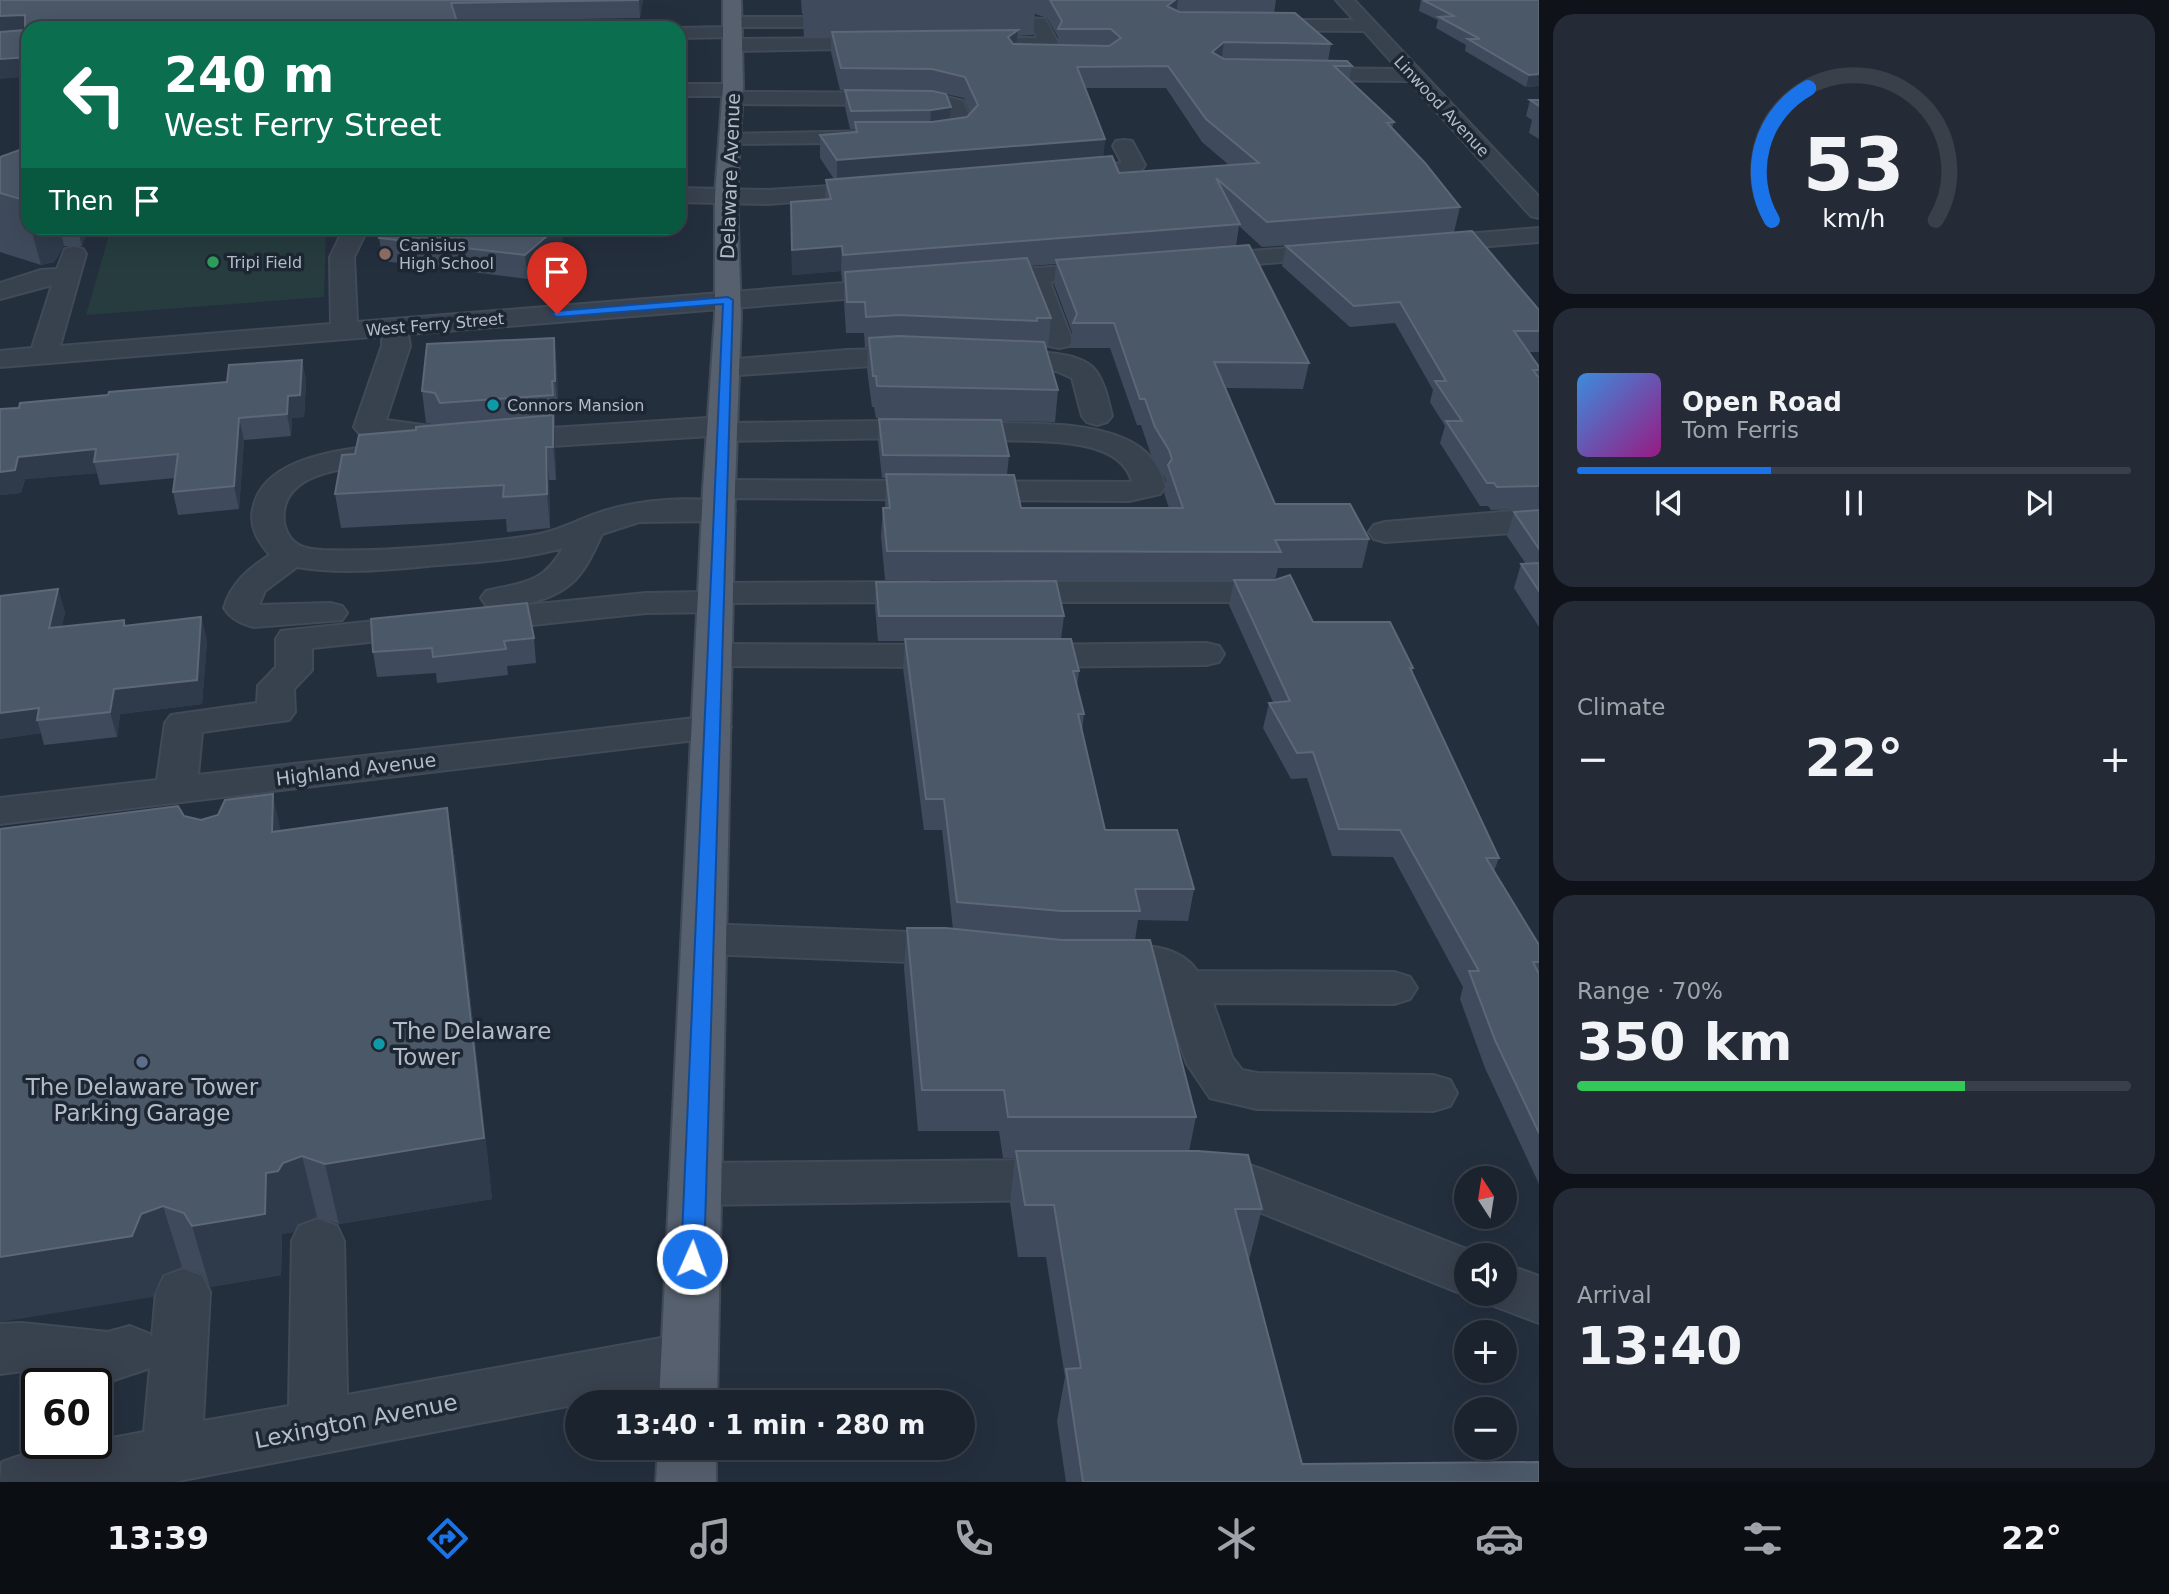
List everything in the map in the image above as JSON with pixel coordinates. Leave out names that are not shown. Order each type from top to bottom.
[{"type":"main road","name":"Delaware Avenue","points":[[688,1380],[728,300],[726,196],[732,91],[732,0]]},
{"type":"main road","points":[[686,1482],[687,1460]]},
{"type":"street","name":"Linwood Avenue","points":[[1345,0],[1539,211]]},
{"type":"street","points":[[733,39],[869,22]]},
{"type":"street","points":[[964,22],[1036,22],[1049,43],[976,51],[1065,58]]},
{"type":"street","points":[[1242,25],[1369,26]]},
{"type":"street","points":[[686,34],[900,51],[801,68],[733,39]]},
{"type":"street","points":[[732,91],[799,83],[801,68]]},
{"type":"street","points":[[1276,74],[1414,75]]},
{"type":"street","points":[[686,90],[810,98],[918,98],[944,101],[956,105],[964,128],[958,133],[930,136],[815,137],[729,143]]},
{"type":"street","points":[[1288,92],[1430,93]]},
{"type":"street","points":[[810,98],[815,137]]},
{"type":"street","points":[[729,143],[915,146]]},
{"type":"street","points":[[1047,176],[1131,169],[1134,165],[1124,146]]},
{"type":"street","points":[[686,195],[817,195],[899,188]]},
{"type":"street","points":[[344,331],[342,257],[353,235]]},
{"type":"street","points":[[1402,246],[1539,235]]},
{"type":"street","points":[[1185,263],[1361,249]]},
{"type":"street","points":[[955,282],[1130,268]]},
{"type":"street","points":[[0,269],[61,270]]},
{"type":"street","points":[[0,291],[61,270]]},
{"type":"street","points":[[44,355],[61,270]]},
{"type":"street","points":[[1035,275],[1059,340]]},
{"type":"street","name":"West Ferry Street","points":[[0,359],[394,327],[454,335],[536,329],[728,300],[914,285]]},
{"type":"street","points":[[394,327],[396,346],[369,427],[472,440]]},
{"type":"street","points":[[725,368],[847,358],[955,357],[1054,363],[1074,367],[1084,374],[1097,416]]},
{"type":"street","points":[[723,429],[978,430],[1053,434],[1105,442],[1130,453],[1147,472],[1149,487],[1129,492],[719,500],[631,513],[546,542],[492,550],[360,559],[310,560],[291,556],[275,541],[267,526],[269,504],[280,482],[307,470],[369,455],[472,440],[723,429]]},
{"type":"street","points":[[1385,532],[1539,521]]},
{"type":"street","points":[[291,556],[263,574],[243,596],[241,608],[254,617],[300,615],[417,607],[541,591],[557,582],[572,565],[588,529]]},
{"type":"street","points":[[177,790],[184,723],[276,712],[275,686],[294,670],[294,639],[716,597],[970,592],[1270,592]]},
{"type":"street","points":[[714,655],[1206,654]]},
{"type":"street","name":"Highland Avenue","points":[[21,821],[177,790],[219,804],[712,727]]},
{"type":"street","points":[[704,939],[909,947],[1003,956]]},
{"type":"street","points":[[1069,961],[1147,961],[1173,970],[1184,987],[1211,1065],[1227,1085],[1258,1091],[1433,1093]]},
{"type":"street","points":[[1184,987],[1394,988]]},
{"type":"street","points":[[695,1184],[1105,1180]]},
{"type":"street","points":[[1160,1180],[1246,1185],[1454,1267]]},
{"type":"street","points":[[318,1241],[318,1428]]},
{"type":"street","points":[[172,1455],[183,1292]]},
{"type":"street","points":[[1517,1292],[1539,1300]]},
{"type":"street","points":[[0,1349],[22,1347],[108,1357],[130,1351]]},
{"type":"street","name":"Lexington Avenue","points":[[23,1482],[318,1428],[688,1380]]},
{"type":"green space","name":"Tripi Field","points":[[109,235],[326,235],[324,297],[86,315]]},
{"type":"building","points":[[0,0],[639,0],[451,3],[457,21],[25,21],[25,15],[0,16]]},
{"type":"building","points":[[1050,0],[1175,0],[1167,6],[1179,12],[1295,13],[1331,44],[1224,42],[1212,52],[1224,59],[1347,61],[1352,66],[1334,66],[1394,122],[1387,123],[1425,163],[1460,207],[1267,222],[1216,178],[1240,224],[843,255],[842,246],[792,250],[791,202],[831,199],[826,180],[1112,156],[1119,173],[1259,163],[1206,119],[1168,66],[1077,67],[1105,139],[837,160],[820,135],[857,132],[855,122],[932,122],[967,117],[978,105],[965,77],[932,69],[841,68],[832,32],[1018,30],[1008,37],[1013,44],[1109,46],[1121,38],[1111,29],[1058,29],[1062,21]]},
{"type":"building","points":[[1423,0],[1539,0],[1539,74],[1529,75],[1468,39],[1480,39],[1439,17],[1454,16]]},
{"type":"building","points":[[21,30],[21,58],[0,59],[0,32]]},
{"type":"building","points":[[845,90],[932,91],[946,94],[951,107],[931,110],[851,111]]},
{"type":"building","points":[[21,150],[21,199],[0,193],[0,157]]},
{"type":"building","points":[[1472,231],[1539,310],[1539,331],[1514,331],[1539,367],[1539,370],[1533,370],[1539,378],[1539,486],[1497,487],[1494,483],[1487,483],[1446,421],[1462,421],[1435,381],[1446,381],[1400,302],[1354,306],[1286,246]]},
{"type":"building","points":[[380,235],[548,235],[525,255],[379,238]]},
{"type":"building","points":[[1249,245],[1309,363],[1214,362],[1275,504],[1350,504],[1369,539],[1275,540],[1281,552],[887,551],[883,508],[890,508],[886,474],[1014,475],[1021,508],[1183,508],[1168,465],[1172,459],[1169,450],[1155,427],[1145,399],[1140,399],[1114,323],[1073,323],[1077,314],[1056,260]]},
{"type":"building","points":[[1027,258],[1051,318],[1037,318],[1037,321],[899,315],[866,317],[865,302],[847,302],[845,272]]},
{"type":"building","points":[[898,336],[1044,342],[1058,390],[877,386],[876,376],[873,376],[869,338]]},
{"type":"building","points":[[554,338],[553,395],[440,403],[435,393],[422,391],[427,344]]},
{"type":"building","points":[[302,360],[300,395],[288,396],[287,414],[239,418],[234,486],[173,492],[178,454],[94,462],[96,449],[18,457],[15,470],[0,472],[0,409],[19,408],[20,403],[108,395],[109,392],[227,382],[229,365]]},
{"type":"building","points":[[553,415],[553,447],[546,447],[547,494],[503,497],[504,485],[335,494],[342,455],[355,454],[359,435],[416,430],[416,427]]},
{"type":"building","points":[[879,419],[1001,420],[1009,456],[883,455]]},
{"type":"building","points":[[1539,510],[1539,549],[1514,512]]},
{"type":"building","points":[[1539,563],[1539,591],[1521,564]]},
{"type":"building","points":[[1290,575],[1313,622],[1390,622],[1499,858],[1486,858],[1539,945],[1539,962],[1533,962],[1539,974],[1539,1133],[1495,1040],[1469,971],[1479,971],[1400,830],[1339,829],[1313,752],[1297,753],[1269,703],[1290,701],[1234,580],[1275,580]]},
{"type":"building","points":[[1056,581],[1064,616],[879,616],[876,582]]},
{"type":"building","points":[[58,589],[49,628],[124,620],[124,626],[201,617],[197,680],[114,689],[110,712],[37,720],[39,708],[0,713],[0,596]]},
{"type":"building","points":[[527,603],[534,638],[504,641],[506,649],[433,657],[432,648],[373,652],[371,619]]},
{"type":"building","points":[[905,639],[1071,639],[1079,671],[1073,671],[1084,714],[1078,714],[1105,830],[1177,830],[1194,889],[1135,889],[1140,911],[1061,911],[957,902],[944,799],[926,799]]},
{"type":"building","points":[[273,794],[272,832],[447,808],[484,1138],[325,1164],[302,1156],[283,1163],[278,1171],[266,1173],[265,1214],[192,1226],[184,1213],[163,1206],[141,1214],[132,1236],[0,1257],[0,829],[178,806],[184,816],[201,820],[218,815],[225,800]]},
{"type":"building","points":[[907,928],[946,928],[1062,940],[1150,940],[1196,1117],[1008,1117],[1004,1090],[922,1090]]},
{"type":"building","points":[[1016,1151],[1198,1151],[1248,1155],[1262,1209],[1235,1209],[1302,1464],[1539,1462],[1539,1482],[1083,1482],[1066,1369],[1081,1368],[1054,1205],[1025,1205]]},
{"type":"place","name":"Canisius High School","points":[[385,254]]},
{"type":"place","name":"Tripi Field","points":[[213,262]]},
{"type":"place","name":"Connors Mansion","points":[[493,405]]},
{"type":"place","name":"The Delaware Tower","points":[[379,1044]]},
{"type":"place","name":"The Delaware Tower Parking Garage","points":[[142,1062]]},
{"type":"route","points":[[557,314],[728,300],[692,1259]]}]
